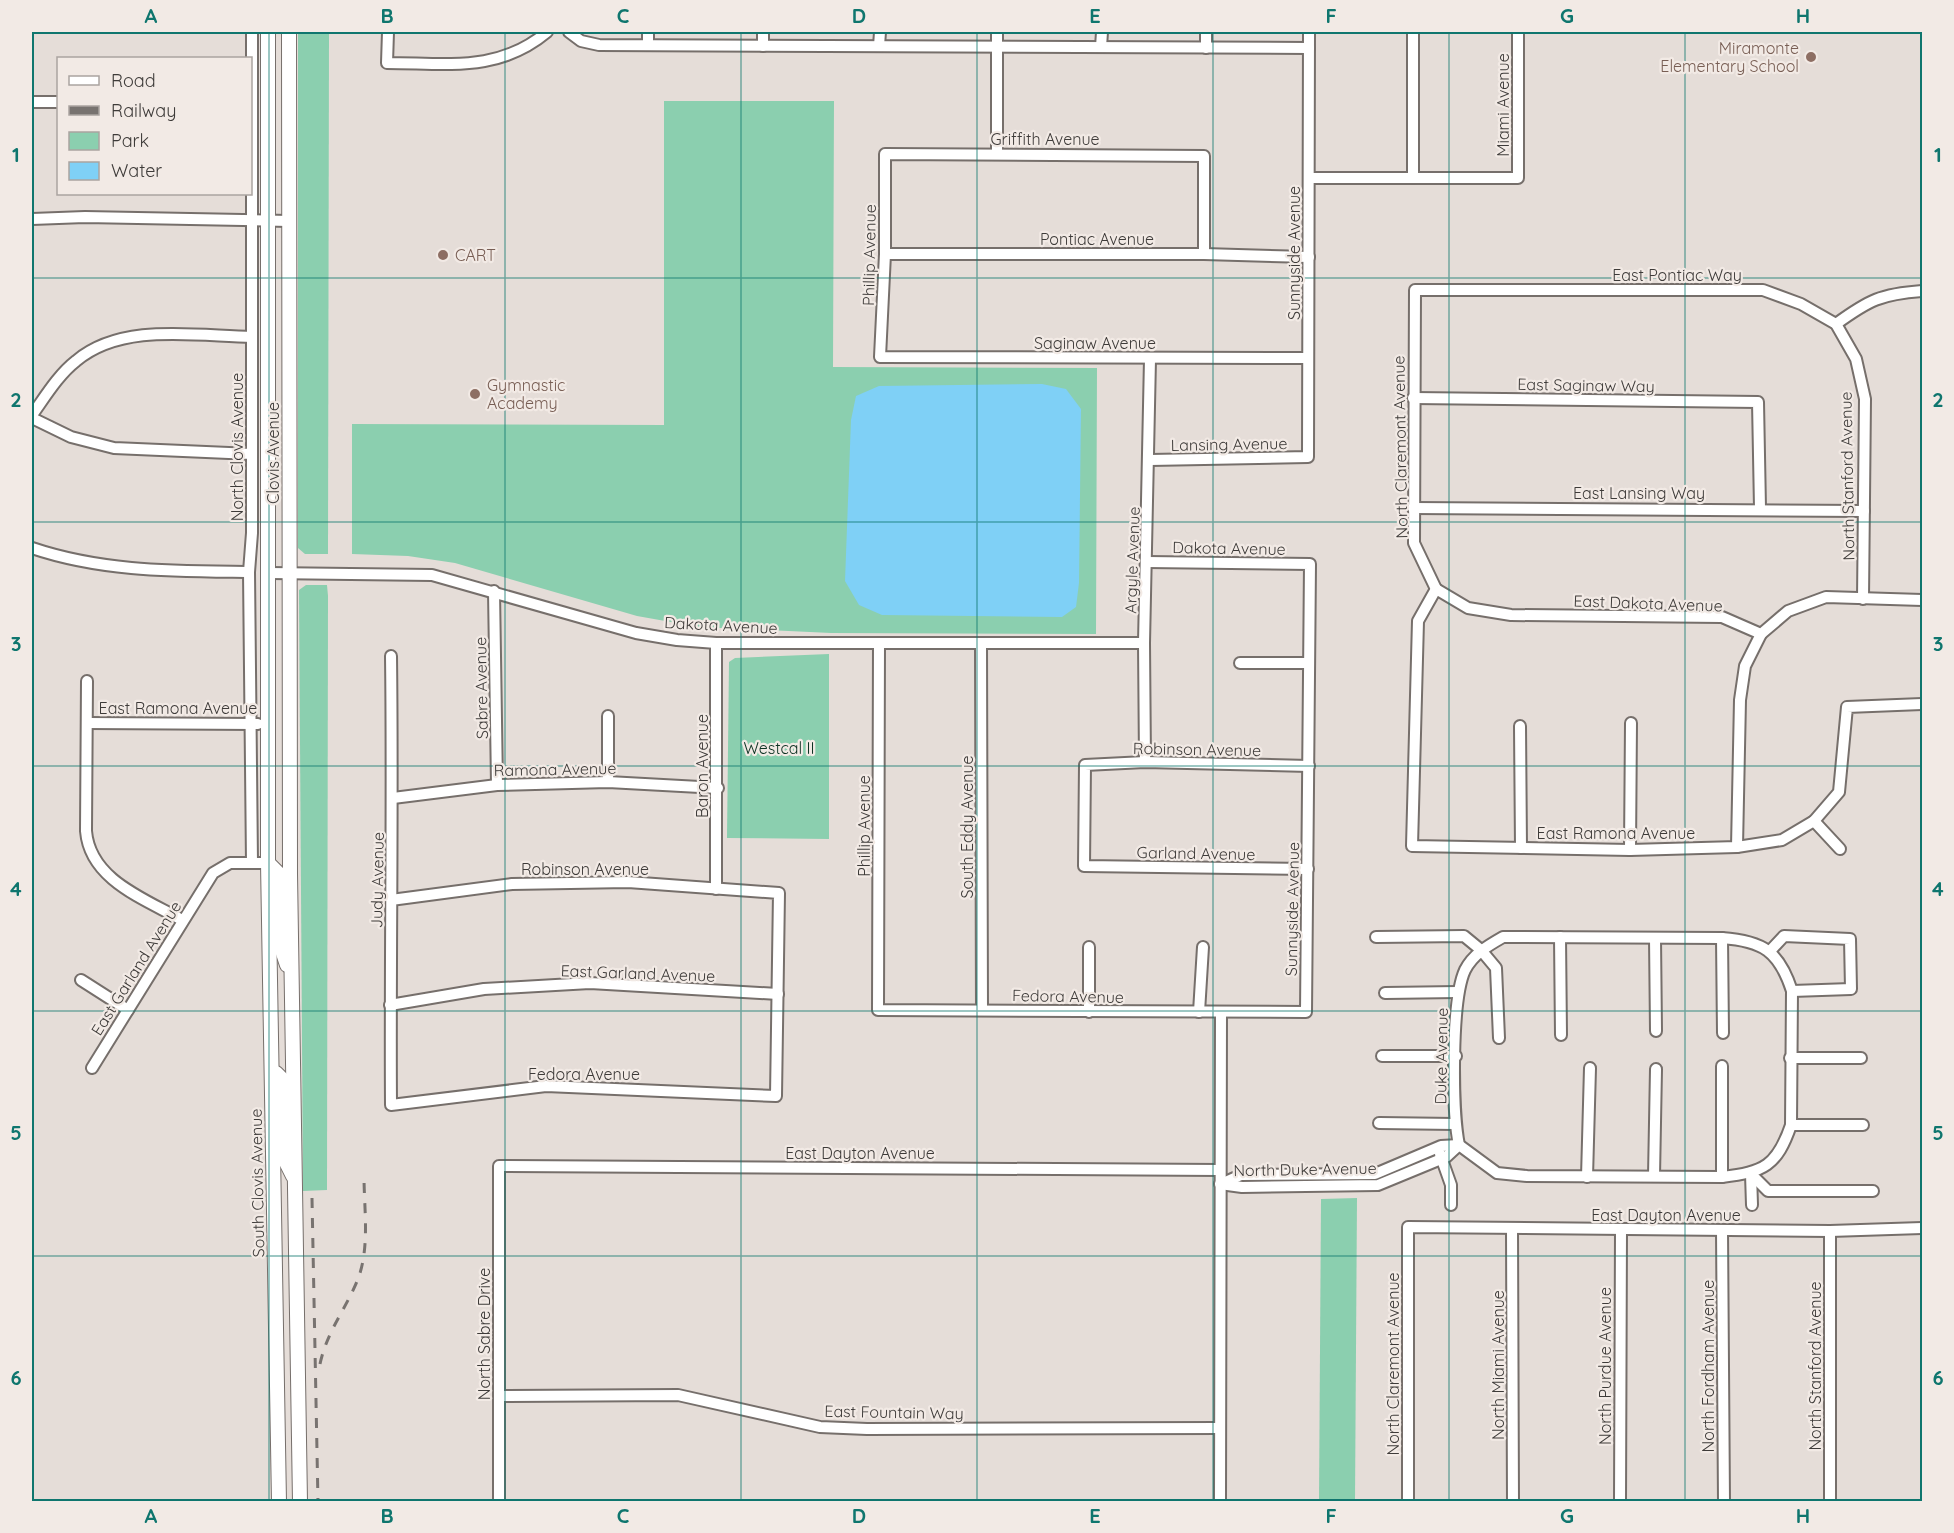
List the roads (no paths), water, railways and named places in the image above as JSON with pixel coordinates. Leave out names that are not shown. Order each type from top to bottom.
[{"type":"main road","name":"Clovis Avenue","points":[[268,32],[268,863]]},
{"type":"main road","name":"Clovis Avenue","points":[[290,32],[292,975]]},
{"type":"main road","points":[[268,863],[279,874],[282,950],[292,975],[300,1502]]},
{"type":"main road","name":"South Clovis Avenue","points":[[268,863],[279,1502]]},
{"type":"main road","points":[[271,998],[279,1004],[281,1064],[293,1073]]},
{"type":"main road","points":[[272,1072],[282,1079],[284,1158],[295,1180]]},
{"type":"street","name":"North Clovis Avenue","points":[[252,32],[252,57]]},
{"type":"street","points":[[388,32],[387,63],[480,63],[519,51],[547,32]]},
{"type":"street","points":[[569,32],[591,44],[1309,48]]},
{"type":"street","points":[[648,32],[648,45]]},
{"type":"street","points":[[763,32],[764,46]]},
{"type":"street","points":[[879,46],[880,32]]},
{"type":"street","points":[[997,32],[998,154]]},
{"type":"street","points":[[1101,32],[1101,47]]},
{"type":"street","points":[[1206,32],[1206,48]]},
{"type":"street","name":"Sunnyside Avenue","points":[[1308,457],[1309,32]]},
{"type":"street","points":[[1309,178],[1413,178],[1413,32]]},
{"type":"street","name":"Miami Avenue","points":[[1413,178],[1518,178],[1518,32]]},
{"type":"street","points":[[32,102],[57,102]]},
{"type":"street","name":"Griffith Avenue","points":[[885,154],[1204,156],[1204,254]]},
{"type":"street","name":"Phillip Avenue","points":[[880,357],[885,254],[885,154]]},
{"type":"street","name":"North Clovis Avenue","points":[[251,195],[252,454],[249,572],[252,863]]},
{"type":"street","points":[[32,219],[85,217],[290,222]]},
{"type":"street","name":"Pontiac Avenue","points":[[885,254],[1204,254],[1309,257]]},
{"type":"street","name":"East Pontiac Way","points":[[1415,290],[1763,290],[1802,304],[1836,324]]},
{"type":"street","name":"North Claremont Avenue","points":[[1415,290],[1414,543],[1436,589]]},
{"type":"street","points":[[1836,324],[1866,302],[1899,292],[1923,291]]},
{"type":"street","name":"North Stanford Avenue","points":[[1836,324],[1856,359],[1865,399],[1863,599]]},
{"type":"street","points":[[252,337],[138,335],[114,341],[76,360],[32,416],[71,437],[114,448],[252,454]]},
{"type":"street","name":"Saginaw Avenue","points":[[880,357],[1308,358]]},
{"type":"street","name":"Argyle Avenue","points":[[1145,762],[1144,643],[1150,460],[1150,359]]},
{"type":"street","name":"East Saginaw Way","points":[[1413,398],[1758,402],[1760,508]]},
{"type":"street","name":"Lansing Avenue","points":[[1150,460],[1308,457]]},
{"type":"street","name":"East Lansing Way","points":[[1413,508],[1864,510]]},
{"type":"street","points":[[32,548],[71,560],[109,567],[140,570],[249,572]]},
{"type":"street","name":"Dakota Avenue","points":[[1147,562],[1310,564]]},
{"type":"street","name":"Sunnyside Avenue","points":[[1221,1012],[1306,1012],[1310,564]]},
{"type":"street","name":"Dakota Avenue","points":[[268,573],[432,575],[636,633],[677,640],[716,643],[1144,643]]},
{"type":"street","name":"East Dakota Avenue","points":[[1436,589],[1468,608],[1511,615],[1722,617],[1761,634]]},
{"type":"street","name":"East Ramona Avenue","points":[[1436,589],[1418,621],[1412,846],[1630,850],[1737,847],[1782,840],[1815,821],[1839,792],[1847,707],[1923,704]]},
{"type":"street","name":"Sabre Avenue","points":[[494,591],[497,785]]},
{"type":"street","points":[[1737,847],[1740,700],[1745,666],[1761,634],[1788,611],[1826,597],[1923,600]]},
{"type":"street","name":"Baron Avenue","points":[[716,643],[718,788],[716,889]]},
{"type":"street","name":"Phillip Avenue","points":[[878,1010],[879,643]]},
{"type":"street","name":"South Eddy Avenue","points":[[981,644],[982,1010]]},
{"type":"street","name":"Judy Avenue","points":[[391,656],[393,798],[391,1105]]},
{"type":"street","points":[[1240,663],[1309,663]]},
{"type":"street","points":[[87,681],[89,849],[100,868],[116,882],[182,920]]},
{"type":"street","points":[[608,716],[608,782]]},
{"type":"street","name":"East Ramona Avenue","points":[[87,723],[268,723]]},
{"type":"street","points":[[1630,850],[1631,723]]},
{"type":"street","points":[[1520,726],[1521,848]]},
{"type":"street","name":"Robinson Avenue","points":[[1084,866],[1085,765],[1145,762],[1309,766]]},
{"type":"street","name":"Ramona Avenue","points":[[393,798],[497,785],[608,782],[718,788]]},
{"type":"street","points":[[1815,821],[1840,849]]},
{"type":"street","name":"East Garland Avenue","points":[[92,1068],[213,873],[230,863],[268,863]]},
{"type":"street","name":"Garland Avenue","points":[[1084,866],[1308,869]]},
{"type":"street","name":"Robinson Avenue","points":[[391,900],[512,884],[628,882],[779,893],[778,994]]},
{"type":"street","points":[[1376,937],[1464,936],[1481,950],[1496,968],[1499,1038]]},
{"type":"street","points":[[1459,1145],[1497,1173],[1587,1177],[1722,1177],[1752,1174],[1768,1165],[1785,1143],[1791,1125],[1792,991],[1785,970],[1770,951],[1784,936],[1850,939],[1851,990],[1792,991]]},
{"type":"street","name":"Duke Avenue","points":[[1459,1145],[1455,1124],[1458,992],[1466,968],[1481,950],[1503,937],[1560,937],[1722,938],[1749,940],[1770,951]]},
{"type":"street","points":[[1560,937],[1561,1035]]},
{"type":"street","points":[[1655,938],[1656,1031]]},
{"type":"street","points":[[1722,938],[1723,1033]]},
{"type":"street","points":[[1089,947],[1089,1012]]},
{"type":"street","points":[[1199,1012],[1203,947]]},
{"type":"street","points":[[81,980],[128,1010]]},
{"type":"street","name":"East Garland Avenue","points":[[390,1005],[484,989],[590,984],[778,994]]},
{"type":"street","points":[[1385,993],[1458,992]]},
{"type":"street","name":"Fedora Avenue","points":[[391,1105],[546,1086],[777,1096],[778,994]]},
{"type":"street","name":"Fedora Avenue","points":[[878,1010],[1221,1012]]},
{"type":"street","points":[[1220,1170],[1221,1012]]},
{"type":"street","points":[[1382,1056],[1456,1056]]},
{"type":"street","points":[[1790,1058],[1861,1058]]},
{"type":"street","points":[[1722,1066],[1722,1177]]},
{"type":"street","points":[[1587,1177],[1590,1068]]},
{"type":"street","points":[[1654,1176],[1656,1069]]},
{"type":"street","points":[[1379,1123],[1455,1124]]},
{"type":"street","points":[[1791,1125],[1863,1125]]},
{"type":"street","name":"North Duke Avenue","points":[[1220,1184],[1242,1187],[1378,1185],[1459,1145]]},
{"type":"street","points":[[1440,1153],[1451,1185],[1451,1205]]},
{"type":"street","name":"East Dayton Avenue","points":[[499,1166],[1220,1170]]},
{"type":"street","name":"North Sabre Drive","points":[[499,1166],[499,1502]]},
{"type":"street","name":"North Duke Avenue","points":[[1220,1170],[1220,1502]]},
{"type":"street","points":[[1752,1174],[1768,1191],[1873,1191]]},
{"type":"street","points":[[1752,1174],[1752,1205]]},
{"type":"street","name":"North Claremont Avenue","points":[[1408,1227],[1408,1502]]},
{"type":"street","name":"East Dayton Avenue","points":[[1408,1227],[1830,1231],[1923,1228]]},
{"type":"street","name":"North Miami Avenue","points":[[1512,1229],[1513,1502]]},
{"type":"street","name":"North Purdue Avenue","points":[[1620,1502],[1621,1230]]},
{"type":"street","name":"North Fordham Avenue","points":[[1722,1230],[1724,1502]]},
{"type":"street","name":"North Stanford Avenue","points":[[1830,1231],[1830,1502]]},
{"type":"street","name":"East Fountain Way","points":[[500,1396],[678,1395],[820,1427],[867,1429],[1220,1428]]},
{"type":"water","points":[[1042,384],[1066,389],[1081,409],[1079,583],[1076,607],[1062,617],[882,615],[859,605],[845,581],[851,420],[856,396],[879,386]]},
{"type":"railway","points":[[320,1364],[327,1341],[362,1267],[365,1241],[364,1176]]},
{"type":"railway","points":[[312,1198],[318,1502]]},
{"type":"place","name":"Miramonte Elementary School","points":[[1811,57]]},
{"type":"place","name":"CART","points":[[443,255]]},
{"type":"place","name":"Gymnastic Academy","points":[[475,394]]},
{"type":"park label","name":"Westcal II","points":[[779,748]]}]
